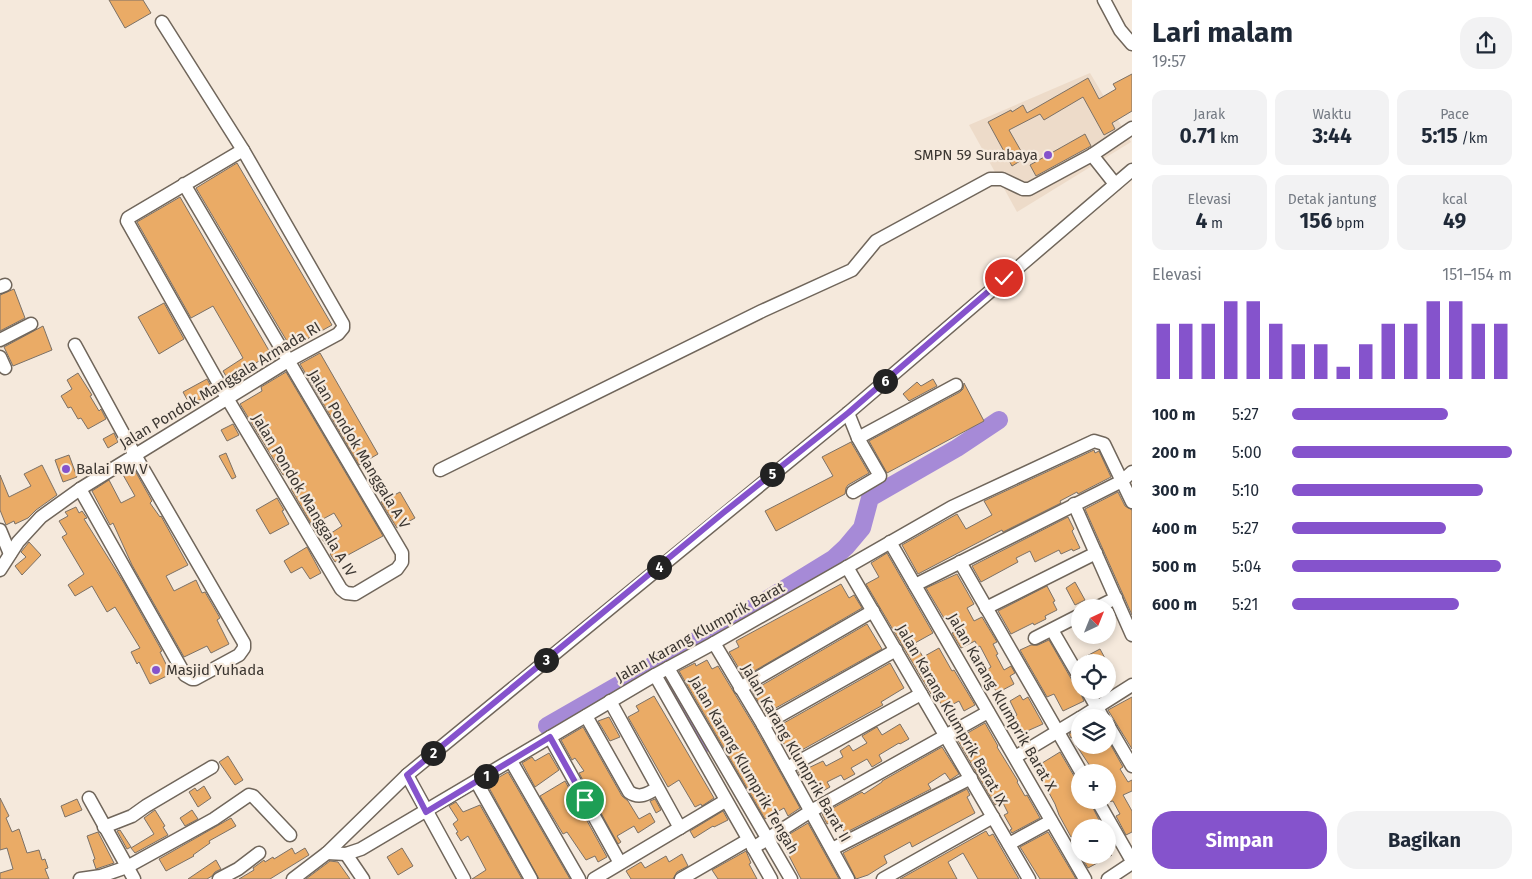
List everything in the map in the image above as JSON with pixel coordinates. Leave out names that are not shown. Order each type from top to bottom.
[{"type":"street","points":[[1104,0],[1120,30],[1132,44]]},
{"type":"street","points":[[162,22],[243,150],[128,218],[127,221],[227,398]]},
{"type":"street","points":[[440,470],[762,312],[852,270],[876,241],[990,179],[1002,179],[1022,189],[1029,189],[1092,155],[1132,128]]},
{"type":"street","name":"Jalan Pondok Manggala Armada RI","points":[[0,570],[18,542],[41,517],[135,455],[288,361],[338,334],[343,328],[343,324],[243,150]]},
{"type":"street","points":[[1092,155],[1115,184]]},
{"type":"street","points":[[293,879],[327,853],[723,513],[848,413],[1132,170]]},
{"type":"street","name":"Jalan Pondok Manggala A V","points":[[184,184],[402,554]]},
{"type":"street","points":[[0,340],[31,324]]},
{"type":"street","points":[[75,345],[135,455],[244,643],[244,648],[240,655],[195,679],[185,675],[80,490]]},
{"type":"street","points":[[858,438],[956,385]]},
{"type":"street","name":"Jalan Pondok Manggala A IV","points":[[227,398],[341,589],[346,593],[355,594],[397,569],[402,562],[402,554]]},
{"type":"street","points":[[848,413],[858,438],[880,476],[853,492]]},
{"type":"street","name":"Jalan Karang Klumprik Barat","points":[[327,853],[346,854],[361,849],[424,808],[476,782],[661,671],[714,643],[952,507],[1094,441],[1104,444],[1127,476]]},
{"type":"street","points":[[916,586],[1127,476],[1132,502]]},
{"type":"street","points":[[1074,504],[1132,635]]},
{"type":"street","points":[[0,530],[10,554]]},
{"type":"street","name":"Jalan Karang Klumprik Barat X","points":[[890,542],[1085,879]]},
{"type":"street","points":[[986,608],[1096,553]]},
{"type":"street","points":[[960,562],[1076,764]]},
{"type":"street","name":"Jalan Karang Klumprik Barat IX","points":[[847,567],[1030,879]]},
{"type":"street","points":[[740,688],[873,611]]},
{"type":"street","points":[[1034,638],[1071,620]]},
{"type":"street","points":[[1052,630],[1071,663]]},
{"type":"street","name":"Jalan Karang Klumprik Barat II","points":[[714,643],[763,725],[848,879]]},
{"type":"street","points":[[763,725],[896,650]]},
{"type":"street","name":"Jalan Karang Klumprik Tengah","points":[[661,671],[725,801],[757,843],[791,879]]},
{"type":"street","name":"Jalan Karang Klumprik Tengah","points":[[661,671],[757,843],[771,879]]},
{"type":"street","points":[[1104,709],[1132,685]]},
{"type":"street","points":[[787,768],[921,694]]},
{"type":"street","points":[[610,701],[680,828]]},
{"type":"street","points":[[681,879],[703,874],[988,712]]},
{"type":"street","points":[[586,716],[629,792],[640,796],[657,788]]},
{"type":"street","points":[[1014,757],[1071,724]]},
{"type":"street","points":[[550,737],[620,863]]},
{"type":"street","points":[[1116,739],[1132,766]]},
{"type":"street","points":[[511,761],[579,879]]},
{"type":"street","points":[[104,827],[132,816],[212,766]]},
{"type":"street","points":[[832,849],[971,778]]},
{"type":"street","points":[[410,781],[464,879]]},
{"type":"street","points":[[476,782],[531,879]]},
{"type":"street","points":[[80,879],[101,876],[127,867],[214,819],[249,795],[253,796],[290,835]]},
{"type":"street","points":[[89,798],[134,879]]},
{"type":"street","points":[[594,879],[725,801]]},
{"type":"street","points":[[1102,809],[1132,862],[1108,879]]},
{"type":"street","points":[[883,879],[994,817]]},
{"type":"street","points":[[1009,844],[1051,821]]},
{"type":"street","points":[[219,879],[259,853]]},
{"type":"street","points":[[346,854],[363,879]]},
{"type":"shaded area","name":"SMPN 59 Surabaya","points":[[1090,73],[1131,142],[1017,212],[969,125]]},
{"type":"building","points":[[109,0],[143,0],[151,13],[125,28]]},
{"type":"building","points":[[1132,74],[1132,111],[1112,123],[1115,129],[1104,135],[1083,97],[1044,120],[1040,114],[1009,130],[1025,158],[1012,166],[988,122],[1023,105],[1027,113],[1088,78],[1099,99],[1116,89],[1113,84]]},
{"type":"building","points":[[1085,134],[1091,146],[1036,176],[1030,165]]},
{"type":"building","points":[[237,163],[332,325],[291,348],[196,188]]},
{"type":"building","points":[[180,197],[271,354],[244,370],[246,373],[230,383],[223,371],[243,358],[238,349],[213,306],[191,318],[137,222]]},
{"type":"building","points":[[14,289],[25,318],[0,331],[0,295]]},
{"type":"building","points":[[164,303],[184,339],[159,354],[138,317]]},
{"type":"building","points":[[43,326],[52,350],[13,366],[4,347]]},
{"type":"building","points":[[320,353],[378,454],[359,465],[300,364]]},
{"type":"building","points":[[286,372],[383,536],[335,562],[330,554],[332,553],[322,539],[342,526],[334,513],[312,525],[291,489],[294,487],[286,474],[283,475],[240,404],[262,391],[261,387]]},
{"type":"building","points":[[78,373],[92,395],[90,396],[99,411],[101,409],[106,419],[88,429],[81,418],[78,419],[71,407],[68,408],[61,396],[72,389],[67,380]]},
{"type":"building","points":[[207,379],[214,392],[190,405],[183,392]]},
{"type":"building","points":[[933,379],[937,386],[909,401],[903,394],[917,382],[921,386]]},
{"type":"building","points":[[964,383],[984,421],[887,473],[869,441],[960,392],[963,389]]},
{"type":"building","points":[[233,424],[239,435],[227,441],[221,430]]},
{"type":"building","points":[[114,433],[118,442],[108,448],[103,439]]},
{"type":"building","points":[[851,442],[869,473],[848,485],[845,494],[776,531],[765,511],[833,476],[822,457]]},
{"type":"building","points":[[1094,450],[1095,453],[1099,451],[1111,477],[1078,494],[1077,492],[1060,501],[1061,503],[1003,532],[1002,530],[918,574],[902,545],[957,514],[966,529],[992,515],[984,501]]},
{"type":"building","points":[[226,453],[236,477],[232,479],[219,456]]},
{"type":"building","name":"Balai RW V","points":[[69,455],[77,477],[63,482],[55,460]]},
{"type":"building","points":[[42,465],[57,495],[28,518],[15,524],[14,521],[6,525],[0,510],[0,475],[9,497],[31,486],[24,474]]},
{"type":"building","points":[[133,467],[152,501],[150,503],[161,516],[188,565],[166,576],[174,591],[196,580],[202,593],[205,592],[220,618],[217,620],[229,644],[211,653],[207,646],[184,657],[132,565],[113,523],[110,525],[92,491],[109,480],[121,503],[135,496],[122,473]]},
{"type":"building","points":[[400,492],[415,518],[397,528],[381,502]]},
{"type":"building","points":[[1118,492],[1125,506],[1132,510],[1132,615],[1085,509]]},
{"type":"building","points":[[277,498],[289,524],[270,534],[256,510]]},
{"type":"building","points":[[76,507],[79,513],[82,511],[87,518],[84,519],[124,583],[162,651],[160,652],[171,674],[150,684],[139,662],[137,664],[131,652],[140,648],[115,607],[107,612],[92,586],[75,596],[68,585],[84,574],[62,537],[67,534],[59,521],[68,516],[65,512]]},
{"type":"building","points":[[1068,517],[1080,548],[1061,554],[1059,550],[1035,562],[1030,551],[1016,558],[1018,562],[981,582],[972,566]]},
{"type":"building","points":[[29,542],[41,555],[22,575],[15,566],[26,557],[21,552]]},
{"type":"building","points":[[307,547],[321,573],[310,579],[302,567],[291,573],[284,561]]},
{"type":"building","points":[[887,553],[933,633],[915,643],[923,657],[939,648],[975,705],[964,711],[959,701],[944,709],[934,692],[931,694],[866,584],[879,577],[871,563]]},
{"type":"building","points":[[957,574],[974,604],[967,608],[974,621],[982,617],[997,642],[993,644],[998,654],[996,655],[1004,670],[1011,666],[1015,673],[1010,676],[1014,684],[997,693],[985,671],[991,667],[980,646],[978,647],[975,641],[961,648],[952,633],[960,629],[953,616],[945,620],[926,588]]},
{"type":"building","points":[[1075,582],[1084,599],[1072,599],[1066,588]]},
{"type":"building","points":[[841,584],[849,598],[854,595],[862,608],[744,677],[729,652],[739,647],[736,641]]},
{"type":"building","points":[[1047,586],[1055,601],[1053,602],[1057,610],[1045,616],[1046,619],[1011,634],[998,611]]},
{"type":"building","points":[[867,624],[882,649],[774,709],[767,698],[759,703],[752,691]]},
{"type":"building","points":[[1049,640],[1071,678],[1071,699],[1083,699],[1084,701],[1063,711],[1054,694],[1047,697],[1020,650],[1031,645],[1038,645]]},
{"type":"building","points":[[1100,649],[1103,654],[1090,654]]},
{"type":"building","points":[[707,660],[712,669],[718,666],[800,808],[788,816],[784,808],[765,819],[679,671],[695,663],[696,666]]},
{"type":"building","points":[[890,663],[904,688],[881,702],[883,705],[791,756],[775,728]]},
{"type":"building","points":[[1020,695],[1023,700],[1028,697],[1043,724],[1016,736],[1007,720],[1017,715],[1010,701]]},
{"type":"building","points":[[654,696],[714,798],[702,806],[701,804],[695,807],[679,780],[668,787],[628,717],[639,711],[636,706]]},
{"type":"building","points":[[1132,697],[1132,749],[1116,723],[1116,709],[1110,709]]},
{"type":"building","points":[[609,717],[620,737],[610,741],[598,721]]},
{"type":"building","points":[[985,723],[1025,796],[1027,795],[1040,818],[1012,833],[1010,830],[1012,829],[1004,815],[1008,813],[1002,801],[995,805],[957,739]]},
{"type":"building","points":[[900,724],[909,739],[879,755],[882,761],[872,767],[867,759],[851,768],[855,774],[844,780],[841,775],[827,782],[830,787],[816,795],[806,777],[802,779],[798,771],[801,769],[802,771],[823,761],[826,766],[843,757],[840,751],[849,745],[853,751],[867,743],[862,736],[877,727],[882,735]]},
{"type":"building","points":[[583,727],[622,796],[628,801],[639,819],[650,813],[655,822],[638,833],[634,826],[617,836],[621,842],[618,844],[579,773],[584,771],[575,758],[572,760],[561,740]]},
{"type":"building","points":[[942,747],[959,774],[950,780],[945,773],[928,784],[931,789],[845,833],[836,819],[827,824],[822,814],[862,792],[864,794],[882,781]]},
{"type":"building","points":[[1060,752],[1071,771],[1071,809],[1094,809],[1098,819],[1071,819],[1071,837],[1034,768]]},
{"type":"building","points":[[549,753],[559,770],[535,787],[522,763],[532,757],[535,761]]},
{"type":"building","points":[[1082,754],[1116,754],[1123,767],[1120,769],[1128,782],[1132,780],[1132,791],[1123,795],[1132,811],[1132,832],[1126,835],[1116,816],[1120,814],[1116,807],[1116,764],[1089,764]]},
{"type":"building","points":[[228,756],[243,780],[235,785],[219,762]]},
{"type":"building","points":[[508,772],[570,879],[539,879],[487,784]]},
{"type":"building","points":[[565,781],[607,857],[598,862],[595,856],[586,860],[567,832],[563,834],[540,796]]},
{"type":"building","points":[[204,786],[211,798],[198,807],[189,792],[195,788],[197,791]]},
{"type":"building","points":[[967,789],[970,795],[967,797],[975,813],[912,847],[910,842],[884,856],[887,863],[868,875],[856,879],[843,853]]},
{"type":"building","points":[[0,798],[9,816],[6,818],[12,832],[19,829],[27,853],[39,850],[42,860],[45,859],[48,868],[45,869],[49,879],[0,879],[0,873],[13,869],[7,848],[0,850]]},
{"type":"building","points":[[77,799],[82,810],[65,817],[61,806]]},
{"type":"building","points":[[655,799],[661,810],[656,813],[650,801]]},
{"type":"building","points":[[456,802],[463,812],[480,805],[522,879],[472,879],[486,870],[468,836],[461,841],[456,833],[458,832],[453,824],[458,820],[449,806]]},
{"type":"building","points":[[155,810],[168,835],[135,853],[131,848],[154,834],[144,818]]},
{"type":"building","points":[[192,810],[198,819],[185,826],[180,818]]},
{"type":"building","points":[[723,811],[728,820],[713,826],[694,838],[690,831]]},
{"type":"building","points":[[231,818],[236,826],[209,841],[210,843],[194,856],[166,871],[159,859]]},
{"type":"building","points":[[808,823],[839,879],[801,879],[786,850],[789,848],[783,838]]},
{"type":"building","points":[[120,830],[131,847],[127,849],[117,831]]},
{"type":"building","points":[[986,831],[989,836],[993,834],[1019,879],[978,879],[963,853],[948,862],[957,879],[900,879]]},
{"type":"building","points":[[98,832],[114,863],[96,869],[93,860],[95,859],[87,836]]},
{"type":"building","points":[[1048,832],[1076,879],[1040,879],[1020,847]]},
{"type":"building","points":[[292,848],[295,854],[305,848],[309,855],[270,879],[239,879],[254,870],[253,868],[264,860],[265,862],[273,857],[274,859]]},
{"type":"building","points":[[402,848],[413,866],[398,875],[387,857]]},
{"type":"building","points":[[746,851],[751,863],[749,864],[757,879],[718,879],[712,870]]},
{"type":"building","points":[[682,854],[688,866],[677,872],[673,879],[631,879],[626,871],[641,862],[645,868],[666,856],[669,862]]},
{"type":"building","points":[[216,860],[221,869],[212,876],[207,879],[188,879]]},
{"type":"building","points":[[330,861],[338,862],[350,879],[306,879]]},
{"type":"building","points":[[1086,864],[1095,864],[1088,868]]},
{"type":"waterway","points":[[547,726],[758,605],[833,559],[862,528],[870,498],[957,448],[999,420]]},
{"type":"waterway","points":[[658,664],[705,743]]},
{"type":"place","name":"SMPN 59 Surabaya","points":[[1048,155]]},
{"type":"place","name":"Balai RW V","points":[[66,469]]},
{"type":"place","name":"Masjid Yuhada","points":[[156,670]]},
{"type":"route","points":[[585,800],[550,737],[426,812],[407,775],[723,513],[848,413],[1004,278]]}]
